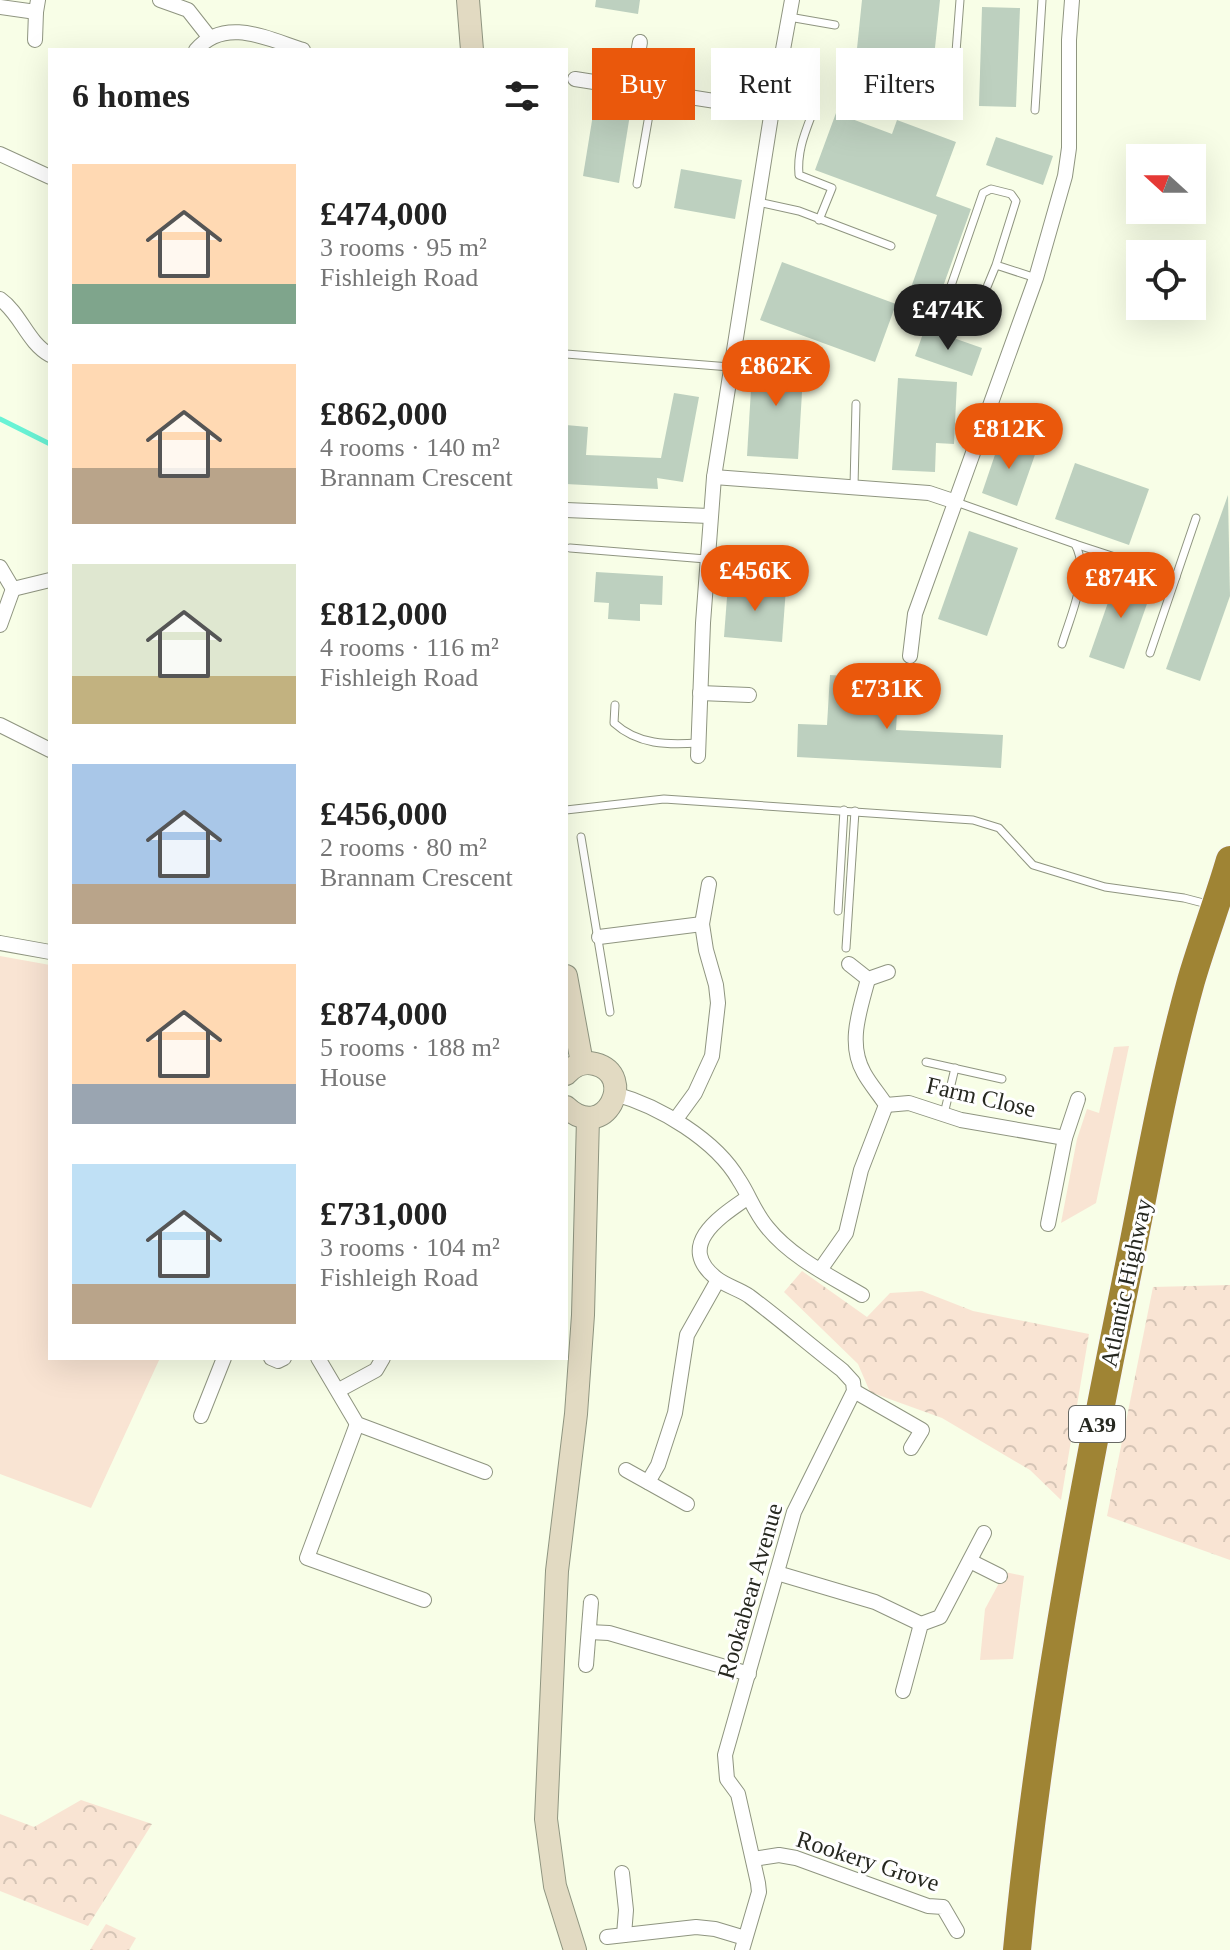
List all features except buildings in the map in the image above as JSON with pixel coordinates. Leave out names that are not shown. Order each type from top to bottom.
[{"type":"highway","name":"Atlantic Highway","points":[[1017,1950],[1047,1704],[1069,1566],[1168,1077],[1192,980],[1224,910],[1230,860]]},
{"type":"street","points":[[160,0],[188,10],[210,38]]},
{"type":"street","points":[[468,0],[472,48]]},
{"type":"street","points":[[783,48],[792,0]]},
{"type":"street","points":[[910,656],[915,614],[1036,278],[1065,176],[1069,148],[1072,0]]},
{"type":"street","points":[[0,7],[37,6],[35,40]]},
{"type":"street","points":[[198,48],[223,32],[241,31],[296,48]]},
{"type":"street","points":[[639,48],[640,42]]},
{"type":"street","points":[[575,79],[592,82]]},
{"type":"street","points":[[698,750],[709,516],[770,120]]},
{"type":"street","points":[[0,154],[48,176]]},
{"type":"street","points":[[0,299],[27,334],[48,353]]},
{"type":"street","points":[[714,477],[929,493],[956,502]]},
{"type":"street","points":[[568,510],[709,516]]},
{"type":"street","points":[[0,567],[13,589]]},
{"type":"street","points":[[13,589],[48,580]]},
{"type":"street","points":[[0,625],[13,589]]},
{"type":"street","points":[[700,693],[749,695]]},
{"type":"street","points":[[0,725],[48,749]]},
{"type":"street","points":[[676,1119],[695,1093],[712,1056],[718,1003],[702,924],[709,884]]},
{"type":"street","points":[[599,937],[702,924]]},
{"type":"street","points":[[0,943],[48,952]]},
{"type":"street","points":[[849,964],[868,979]]},
{"type":"street","points":[[868,979],[888,972]]},
{"type":"street","points":[[820,1270],[846,1233],[861,1170],[886,1105],[863,1073],[856,1046],[855,1029],[868,979]]},
{"type":"street","points":[[568,999],[574,1068],[603,1067],[614,1082],[615,1094],[605,1112],[588,1118],[576,1116],[568,1109]]},
{"type":"street","points":[[615,1094],[641,1101],[676,1119],[723,1159],[739,1179],[747,1198],[767,1228],[794,1252],[862,1295]]},
{"type":"street","name":"Farm Close","points":[[1048,1224],[1065,1138],[1078,1099]]},
{"type":"street","name":"Farm Close","points":[[886,1105],[909,1103],[961,1120],[1065,1138]]},
{"type":"street","points":[[575,1950],[555,1886],[546,1819],[557,1571],[576,1414],[583,1315],[588,1118]]},
{"type":"street","points":[[747,1198],[710,1225],[703,1237],[701,1258],[707,1269],[718,1280],[746,1294],[842,1370],[853,1382],[854,1391],[922,1430],[911,1448]]},
{"type":"street","points":[[648,1482],[658,1465],[675,1413],[687,1335],[718,1280]]},
{"type":"street","points":[[201,1416],[223,1360]]},
{"type":"street","points":[[319,1360],[357,1424],[485,1472]]},
{"type":"street","points":[[339,1390],[376,1370],[382,1360]]},
{"type":"street","name":"Rookabear Avenue","points":[[743,1944],[759,1892],[738,1794],[727,1779],[725,1755],[794,1512],[854,1391]]},
{"type":"street","points":[[357,1424],[307,1558],[424,1600]]},
{"type":"street","points":[[626,1470],[687,1504]]},
{"type":"street","points":[[777,1573],[875,1602],[921,1624],[940,1617],[984,1533]]},
{"type":"street","points":[[970,1561],[1000,1576]]},
{"type":"street","points":[[586,1665],[591,1602]]},
{"type":"street","points":[[903,1691],[921,1624]]},
{"type":"street","points":[[589,1632],[609,1633],[749,1674]]},
{"type":"street","name":"Rookery Grove","points":[[753,1859],[779,1855],[796,1858],[928,1906],[943,1907],[957,1931]]},
{"type":"street","points":[[622,1873],[626,1910],[624,1935]]},
{"type":"street","points":[[607,1937],[696,1927],[715,1929],[743,1944]]},
{"type":"lane","points":[[956,48],[960,0]]},
{"type":"lane","points":[[1035,110],[1042,0]]},
{"type":"lane","points":[[789,17],[835,25]]},
{"type":"lane","points":[[637,184],[648,120]]},
{"type":"lane","points":[[810,120],[801,144],[799,175],[832,188],[819,220]]},
{"type":"lane","points":[[991,189],[1011,194],[1016,201],[996,265],[973,321],[961,322],[946,314],[944,306],[983,193],[991,189]]},
{"type":"lane","points":[[758,202],[799,211],[891,246]]},
{"type":"lane","points":[[996,265],[1036,278]]},
{"type":"lane","points":[[568,354],[732,368]]},
{"type":"lane","points":[[854,486],[856,404]]},
{"type":"lane","points":[[956,502],[1176,577]]},
{"type":"lane","points":[[1150,653],[1196,518]]},
{"type":"lane","points":[[1062,644],[1081,576],[1081,554],[1075,544]]},
{"type":"lane","points":[[570,548],[706,559]]},
{"type":"lane","points":[[615,705],[614,723],[621,729],[647,742],[698,750]]},
{"type":"lane","points":[[568,810],[664,799],[973,820],[999,828],[1033,865],[1105,887],[1184,898],[1224,910]]},
{"type":"lane","points":[[838,911],[844,810]]},
{"type":"lane","points":[[846,948],[855,811]]},
{"type":"lane","points":[[581,837],[610,1012]]},
{"type":"lane","points":[[926,1062],[1002,1079]]},
{"type":"lane","points":[[944,1114],[955,1068]]},
{"type":"green space","points":[[0,956],[48,965],[48,1360],[159,1360],[91,1508],[0,1474]]},
{"type":"green space","points":[[1129,1046],[1096,1203],[1061,1223],[1077,1139],[1087,1109],[1099,1113],[1114,1047]]},
{"type":"green space","points":[[802,1271],[867,1317],[890,1293],[922,1291],[973,1311],[1089,1334],[1061,1500],[1030,1470],[942,1418],[870,1392],[858,1364],[784,1292]]},
{"type":"green space","points":[[1230,1285],[1230,1560],[1107,1516],[1153,1287]]},
{"type":"green space","points":[[1005,1572],[1024,1576],[1013,1659],[980,1660],[985,1609]]},
{"type":"green space","points":[[81,1800],[152,1824],[88,1926],[0,1891],[0,1814],[34,1827]]},
{"type":"green space","points":[[106,1924],[136,1938],[129,1950],[90,1950]]},
{"type":"waterway","points":[[0,419],[48,443]]}]
